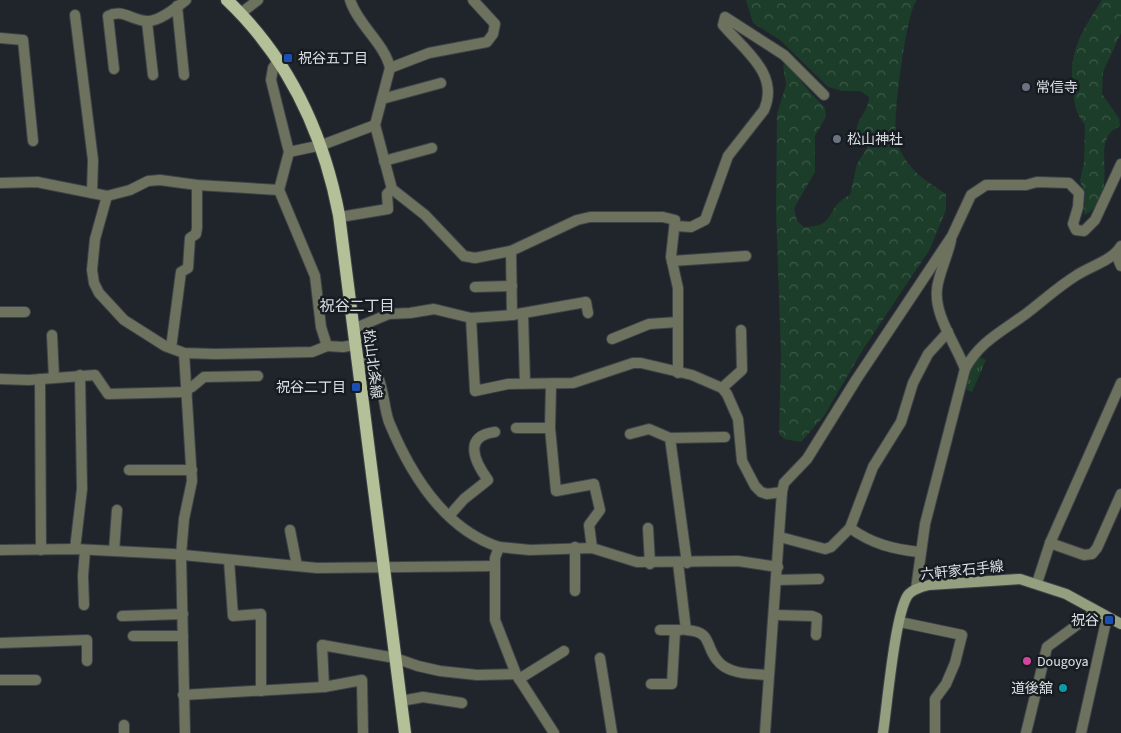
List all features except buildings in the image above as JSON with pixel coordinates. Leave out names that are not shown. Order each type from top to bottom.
[{"type":"main road","name":"松山北条線","points":[[227,0],[241,13],[279,59],[307,109],[322,145],[334,187],[340,217],[355,351],[405,733]]},
{"type":"main road","name":"六軒家石手線","points":[[883,733],[900,622],[905,601],[916,589],[929,585],[1006,579],[1037,583],[1066,594],[1121,624]]},
{"type":"street","points":[[114,70],[108,16],[113,13],[120,13],[146,22],[154,20],[186,0]]},
{"type":"street","points":[[241,13],[258,0]]},
{"type":"street","points":[[350,0],[362,26],[388,61],[390,68],[375,125],[392,189],[425,215],[464,256],[475,258],[511,251],[577,220],[590,217],[663,217],[674,220],[675,226],[671,244],[672,261],[678,288],[678,373]]},
{"type":"street","points":[[390,68],[429,54],[487,42],[493,34],[495,24],[474,0]]},
{"type":"street","points":[[177,6],[184,75]]},
{"type":"street","points":[[75,15],[93,160],[92,193]]},
{"type":"street","points":[[675,226],[692,227],[705,220],[728,156],[764,110],[767,103],[768,84],[766,74],[723,25],[725,17],[784,56],[824,95]]},
{"type":"street","points":[[146,22],[153,75]]},
{"type":"street","points":[[0,38],[23,40],[34,141]]},
{"type":"street","points":[[279,59],[273,68],[271,80],[289,152],[279,190],[315,276],[321,327],[327,346]]},
{"type":"street","points":[[382,99],[441,83]]},
{"type":"street","points":[[289,152],[322,145],[375,125]]},
{"type":"street","points":[[384,161],[432,148]]},
{"type":"street","points":[[765,733],[784,483],[807,459],[856,380],[952,236],[967,204],[978,189],[986,186],[1026,185],[1037,182],[1069,184],[1079,193],[1073,224],[1076,230],[1084,231],[1095,220],[1121,164]]},
{"type":"street","points":[[0,183],[37,182],[107,196],[130,190],[148,181],[160,180],[197,185],[279,190]]},
{"type":"street","points":[[171,348],[181,272],[188,268],[190,238],[196,234],[197,228],[197,185]]},
{"type":"street","points":[[340,217],[388,209],[387,194],[392,189]]},
{"type":"street","points":[[107,196],[95,239],[92,270],[94,282],[109,306],[124,320],[148,337],[184,352],[215,354],[312,352],[327,346],[343,347],[355,351],[378,376],[392,427],[425,491],[449,516],[475,538],[499,547],[530,550],[592,548],[637,562],[650,564],[738,561],[778,567]]},
{"type":"street","points":[[952,236],[947,260],[937,288],[937,301],[948,332],[965,369]]},
{"type":"street","points":[[916,589],[920,552],[965,369],[972,357],[989,338],[1026,314],[1072,278],[1119,250],[1121,266]]},
{"type":"street","points":[[511,251],[512,286],[518,315],[525,383]]},
{"type":"street","points":[[672,261],[746,256]]},
{"type":"street","points":[[475,287],[512,286]]},
{"type":"street","points":[[353,329],[389,314],[434,309],[471,318],[518,315],[586,302],[588,313]]},
{"type":"street","points":[[0,312],[25,312]]},
{"type":"street","points":[[471,318],[475,391],[508,384],[551,385],[573,383],[633,363],[648,364],[692,375],[722,388],[727,394],[738,419],[742,461],[755,486],[761,492],[767,494],[782,492]]},
{"type":"street","points":[[612,339],[649,324],[678,322]]},
{"type":"street","points":[[722,388],[742,370],[741,330]]},
{"type":"street","points":[[780,537],[826,549],[831,547],[850,528],[873,467],[901,422],[912,383],[928,354],[948,332]]},
{"type":"street","points":[[52,335],[54,378]]},
{"type":"street","points":[[184,352],[192,470],[192,481],[184,519],[181,555],[185,733]]},
{"type":"street","points":[[80,375],[82,489],[80,550],[84,605]]},
{"type":"street","points":[[0,379],[40,379],[95,375],[108,394],[187,390],[204,377],[258,376]]},
{"type":"street","points":[[40,379],[41,550]]},
{"type":"street","points":[[1037,583],[1050,543],[1121,383]]},
{"type":"street","points":[[551,385],[550,428],[556,491],[594,484],[600,510],[589,525],[592,548]]},
{"type":"street","points":[[516,428],[550,428]]},
{"type":"street","points":[[630,434],[648,429],[670,438],[725,437]]},
{"type":"street","points":[[449,516],[464,499],[488,480],[477,463],[475,444],[477,438],[482,434],[495,432]]},
{"type":"street","points":[[670,438],[683,563],[686,630]]},
{"type":"street","points":[[129,470],[192,470]]},
{"type":"street","points":[[1050,543],[1084,554],[1092,554],[1097,548],[1121,494]]},
{"type":"street","points":[[114,551],[117,510]]},
{"type":"street","points":[[648,528],[650,564]]},
{"type":"street","points":[[850,528],[864,538],[885,546],[920,552]]},
{"type":"street","points":[[290,530],[297,566]]},
{"type":"street","points":[[499,547],[495,566],[495,620],[518,676],[554,733]]},
{"type":"street","points":[[575,548],[575,591]]},
{"type":"street","points":[[0,550],[114,551],[297,566],[384,569],[495,566]]},
{"type":"street","points":[[228,560],[233,616],[261,614],[261,692]]},
{"type":"street","points":[[777,580],[819,579]]},
{"type":"street","points":[[1026,733],[1046,647],[1096,611]]},
{"type":"street","points":[[122,616],[183,614]]},
{"type":"street","points":[[775,614],[812,616],[817,618],[816,635]]},
{"type":"street","points":[[1081,733],[1107,617]]},
{"type":"street","points":[[900,622],[962,635],[955,663],[946,684],[935,699],[935,733]]},
{"type":"street","points":[[660,630],[695,630],[708,639],[716,660],[728,669],[750,674],[769,675]]},
{"type":"street","points":[[651,684],[672,684],[675,630]]},
{"type":"street","points":[[133,636],[183,636]]},
{"type":"street","points":[[0,643],[87,640],[87,661]]},
{"type":"street","points":[[324,687],[322,645],[395,658],[418,666],[477,675],[518,676],[564,651]]},
{"type":"street","points":[[600,658],[612,733]]},
{"type":"street","points":[[0,680],[36,680]]},
{"type":"street","points":[[183,695],[324,687],[362,680],[363,733]]},
{"type":"street","points":[[401,701],[423,697],[462,703]]},
{"type":"green space","points":[[746,0],[917,0],[908,25],[904,46],[896,116],[897,143],[911,167],[946,194],[946,210],[930,249],[862,351],[824,416],[801,442],[784,439],[779,434],[781,355],[776,211],[777,114],[786,85],[783,65],[788,64],[825,108],[826,117],[815,136],[815,172],[794,208],[797,221],[804,227],[822,224],[837,205],[850,195],[857,164],[867,148],[865,141],[856,131],[869,102],[869,97],[860,91],[842,91],[828,87],[780,40],[753,23]]},
{"type":"green space","points":[[1102,0],[1121,0],[1121,33],[1103,72],[1102,94],[1119,118],[1120,126],[1111,132],[1106,140],[1104,148],[1105,176],[1101,195],[1092,210],[1084,215],[1085,195],[1080,181],[1084,162],[1085,125],[1077,112],[1075,104],[1072,76],[1073,63],[1078,42]]},
{"type":"green space","points":[[977,356],[986,360],[972,392],[965,389],[967,376]]},
{"type":"place","name":"祝谷五丁目","points":[[288,58]]},
{"type":"place","name":"常信寺","points":[[1026,87]]},
{"type":"place","name":"松山神社","points":[[837,139]]},
{"type":"place","name":"祝谷二丁目","points":[[356,387]]},
{"type":"place","name":"祝谷","points":[[1109,620]]},
{"type":"place","name":"Dougoya","points":[[1027,661]]},
{"type":"place","name":"道後舘","points":[[1063,688]]},
{"type":"district","name":"祝谷二丁目","points":[[357,306]]}]
